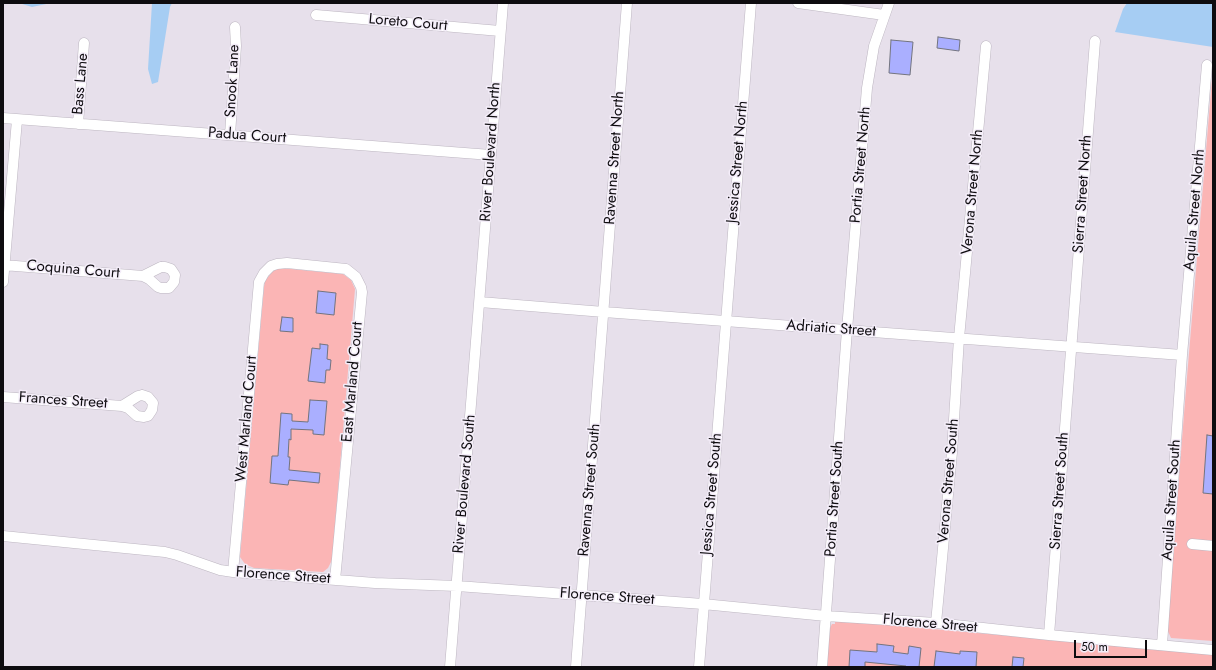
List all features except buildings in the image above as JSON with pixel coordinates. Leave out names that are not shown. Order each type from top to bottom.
[{"type":"street","name":"River Boulevard North","points":[[480,302],[503,3]]},
{"type":"street","name":"Ravenna Street North","points":[[604,312],[627,3]]},
{"type":"street","name":"Jessica Street North","points":[[726,321],[751,3]]},
{"type":"street","points":[[798,3],[884,16]]},
{"type":"street","name":"Portia Street North","points":[[847,330],[867,88],[874,46],[889,3]]},
{"type":"street","name":"Loreto Court","points":[[316,15],[500,31]]},
{"type":"street","name":"Snook Lane","points":[[230,135],[236,46],[235,27]]},
{"type":"street","name":"Sierra Street North","points":[[1071,347],[1095,41]]},
{"type":"street","name":"Bass Lane","points":[[78,124],[84,43]]},
{"type":"street","name":"Verona Street North","points":[[960,338],[986,46]]},
{"type":"street","name":"Aquila Street North","points":[[1182,355],[1207,65]]},
{"type":"street","name":"Padua Court","points":[[3,118],[491,155]]},
{"type":"street","points":[[3,282],[17,120]]},
{"type":"street","name":"East Marland Court","points":[[268,268],[276,264],[287,263],[346,269],[352,272],[361,287],[362,292],[335,580]]},
{"type":"street","name":"Coquina Court","points":[[4,265],[143,276]]},
{"type":"street","name":"West Marland Court","points":[[233,572],[258,288],[262,277],[268,268]]},
{"type":"street","name":"Adriatic Street","points":[[480,302],[1182,355]]},
{"type":"street","name":"River Boulevard South","points":[[450,667],[480,302]]},
{"type":"street","name":"Ravenna Street South","points":[[576,667],[604,312]]},
{"type":"street","name":"Jessica Street South","points":[[699,667],[726,321]]},
{"type":"street","name":"Portia Street South","points":[[822,667],[847,330]]},
{"type":"street","name":"Verona Street South","points":[[936,623],[952,452],[960,338]]},
{"type":"street","name":"Sierra Street South","points":[[1049,635],[1071,347]]},
{"type":"street","name":"Aquila Street South","points":[[1162,645],[1182,355]]},
{"type":"street","name":"Frances Street","points":[[3,397],[122,406]]},
{"type":"street","name":"Florence Street","points":[[3,536],[165,552],[220,570],[233,572],[335,580],[457,586],[703,604],[826,616],[936,623],[1213,650]]},
{"type":"street","points":[[1192,544],[1213,546]]},
{"type":"shaded area","points":[[1213,67],[1213,641],[1171,638],[1167,629]]},
{"type":"shaded area","points":[[281,268],[343,274],[351,280],[355,289],[332,560],[328,568],[323,572],[254,568],[245,564],[240,557],[264,287],[265,281],[272,272]]},
{"type":"shaded area","points":[[843,621],[1213,654],[1213,667],[826,667],[830,628],[832,624],[835,624],[835,622]]},
{"type":"water","points":[[19,3],[51,3],[32,7]]},
{"type":"water","points":[[152,3],[172,3],[170,7],[158,82],[152,84],[148,69]]},
{"type":"water","points":[[1127,3],[1213,3],[1213,47],[1115,32],[1123,9]]}]
